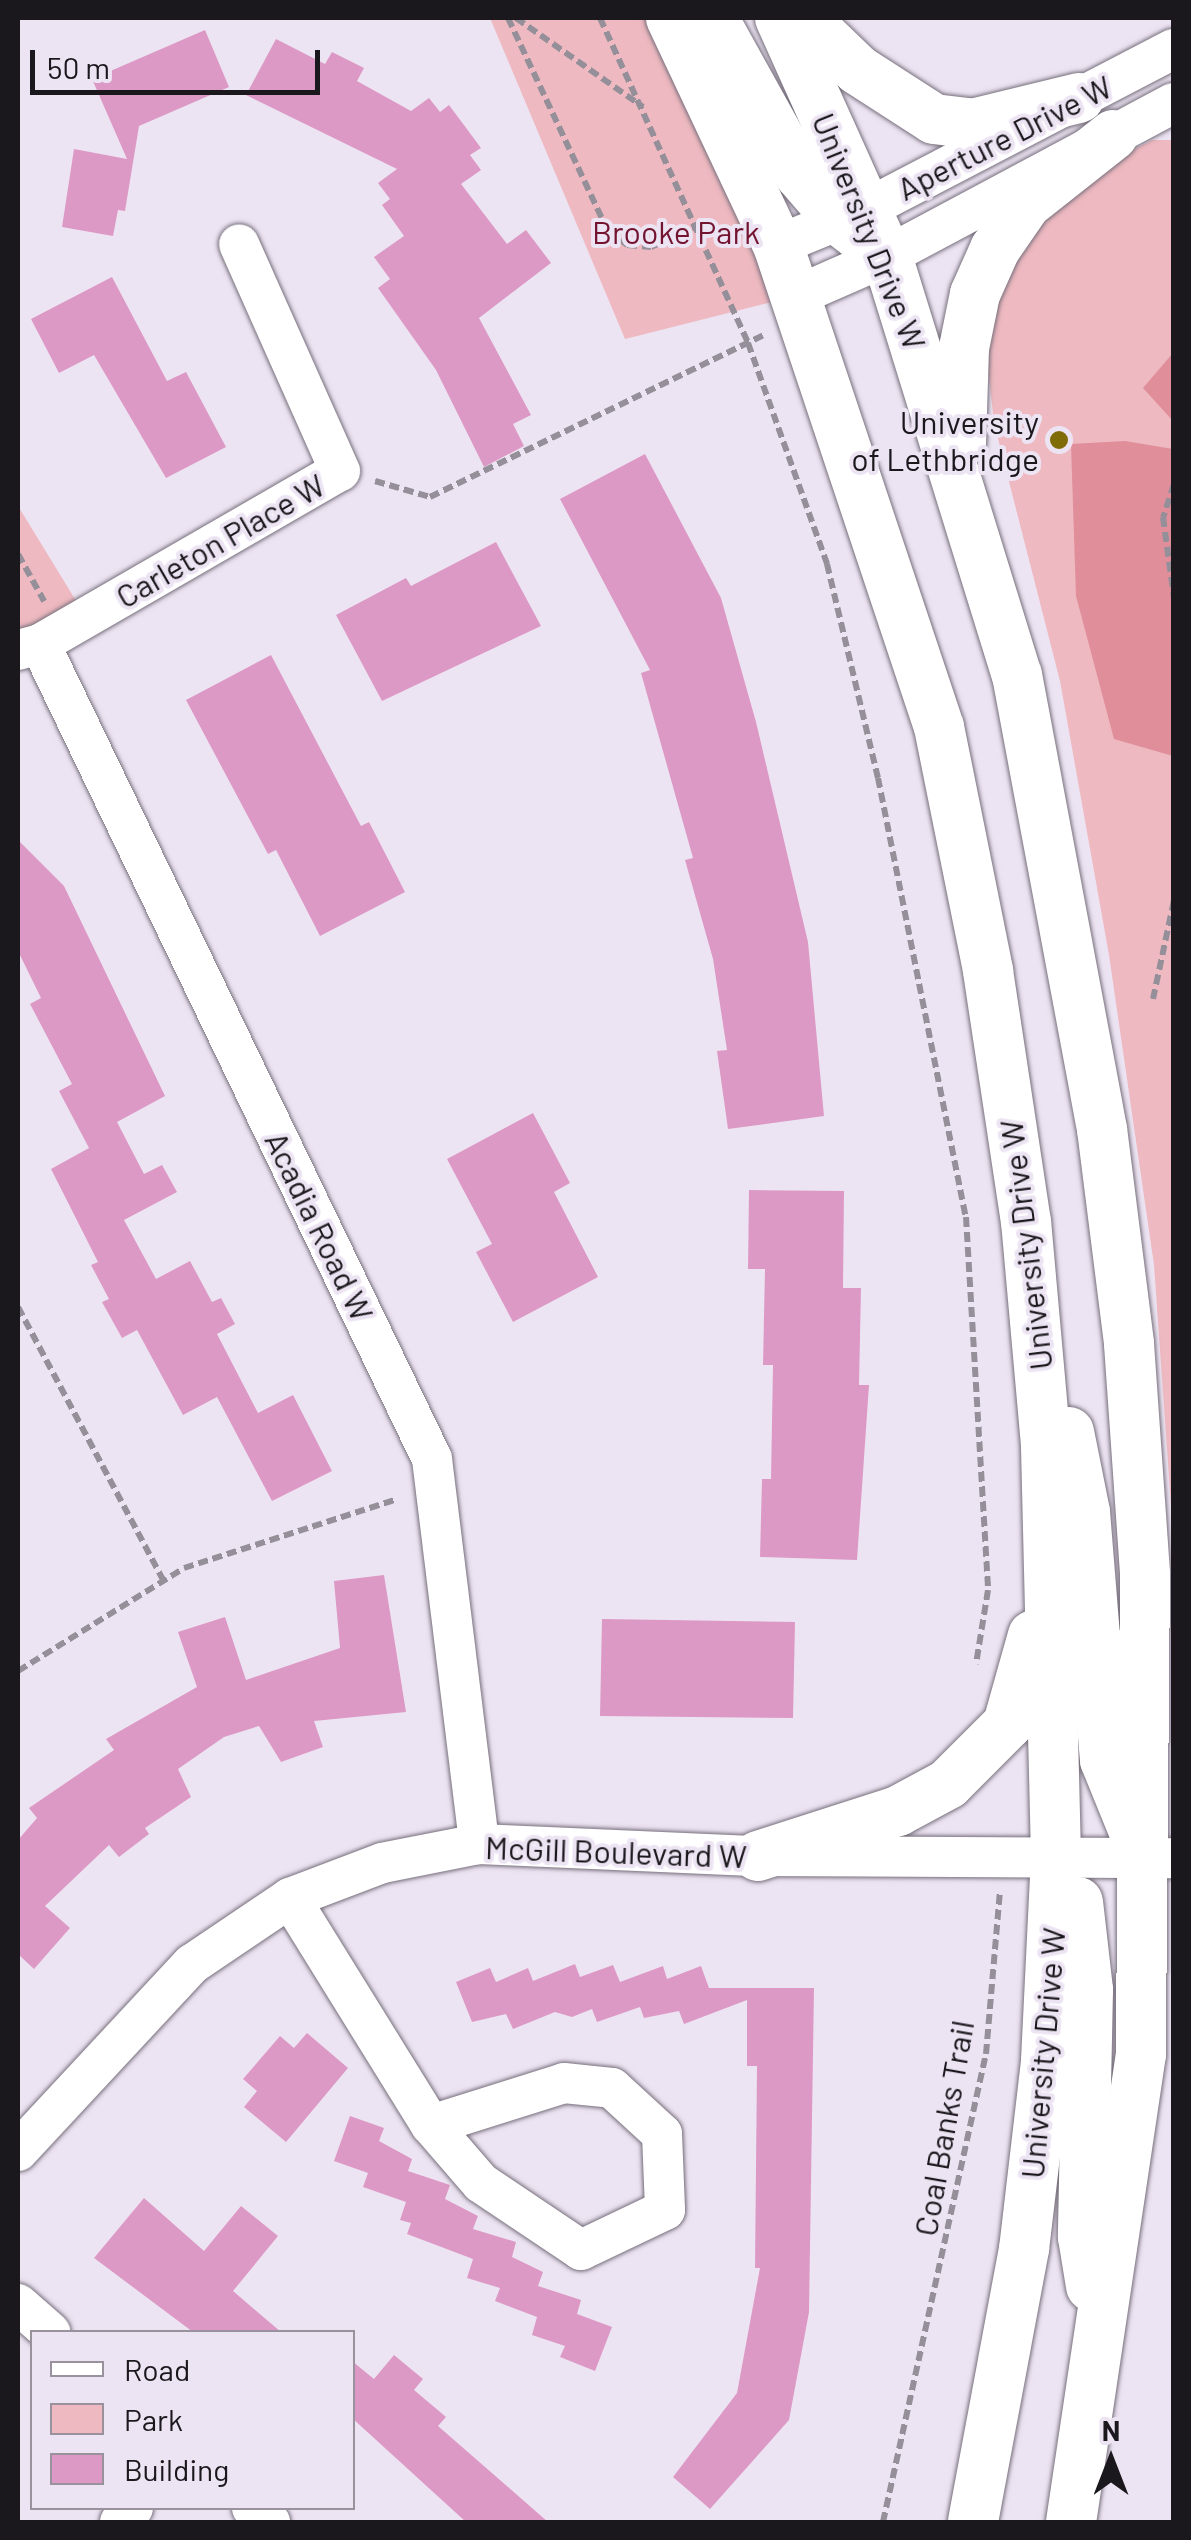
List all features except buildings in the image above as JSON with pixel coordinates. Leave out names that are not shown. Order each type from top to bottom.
[{"type":"main road","name":"University Drive W","points":[[671,18],[778,245],[939,727],[988,971],[1026,1222],[1046,1447],[1049,1562],[1031,1856],[1046,2062],[1024,2249],[974,2522]]},
{"type":"main road","points":[[713,18],[800,175],[852,214],[887,256]]},
{"type":"main road","name":"University Drive W","points":[[780,18],[852,214]]},
{"type":"main road","points":[[804,18],[858,70],[934,119],[972,124],[1079,98]]},
{"type":"main road","points":[[960,478],[964,348],[975,294],[1026,204],[1113,135]]},
{"type":"main road","name":"University Drive W","points":[[887,256],[960,478],[1018,676],[1102,1129],[1130,1344],[1159,1857],[1141,2054],[1101,2345],[1071,2522]]},
{"type":"main road","points":[[1026,1222],[1085,1512],[1105,1760],[1159,1857]]},
{"type":"main road","points":[[758,1856],[898,1811],[984,1755],[1008,1724],[1022,1686],[1049,1562]]},
{"type":"main road","points":[[1031,1856],[1076,1884],[1088,1990],[1083,2237],[1101,2345]]},
{"type":"street","name":"Aperture Drive W","points":[[778,245],[852,214],[1174,49]]},
{"type":"street","name":"Aperture Drive W","points":[[796,296],[887,256],[1174,103]]},
{"type":"street","name":"Carleton Place W","points":[[40,642],[340,471],[239,244]]},
{"type":"street","name":"Acadia Road W","points":[[40,642],[432,1459],[479,1844]]},
{"type":"street","name":"McGill Boulevard W","points":[[18,2151],[192,1964],[290,1898],[382,1863],[479,1844],[758,1856],[1159,1857]]},
{"type":"street","points":[[290,1898],[431,2125],[482,2183],[581,2250],[665,2210],[662,2134],[612,2088],[564,2083],[431,2125]]},
{"type":"street","points":[[18,2304],[48,2330]]},
{"type":"path","points":[[508,18],[608,231],[627,245],[651,247],[694,227]]},
{"type":"path","points":[[516,18],[644,108]]},
{"type":"path","points":[[600,18],[748,343],[826,564],[882,798],[966,1217],[988,1590],[974,1677]]},
{"type":"path","points":[[340,471],[430,497],[748,343]]},
{"type":"path","points":[[1174,484],[1163,517],[1174,597]]},
{"type":"path","points":[[18,554],[40,642]]},
{"type":"path","points":[[1153,999],[1174,900]]},
{"type":"path","points":[[18,1307],[164,1580]]},
{"type":"path","points":[[18,1672],[164,1580],[398,1498]]},
{"type":"path","name":"Coal Banks Trail","points":[[884,2522],[986,2054],[994,1923],[1031,1856]]},
{"type":"green space","name":"Brooke Park","points":[[490,18],[671,18],[796,296],[625,339]]},
{"type":"green space","points":[[1152,140],[1173,140],[1173,1534],[1154,1265],[1109,955],[1060,681],[994,423],[988,368],[991,310],[1028,234],[1096,169]]},
{"type":"green space","points":[[18,506],[86,617],[18,650]]},
{"type":"shaded area","points":[[1173,353],[1173,421],[1143,388]]},
{"type":"shaded area","points":[[1125,441],[1173,449],[1173,756],[1114,739],[1076,596],[1071,444]]},
{"type":"place","name":"University of Lethbridge","points":[[1059,440]]}]
